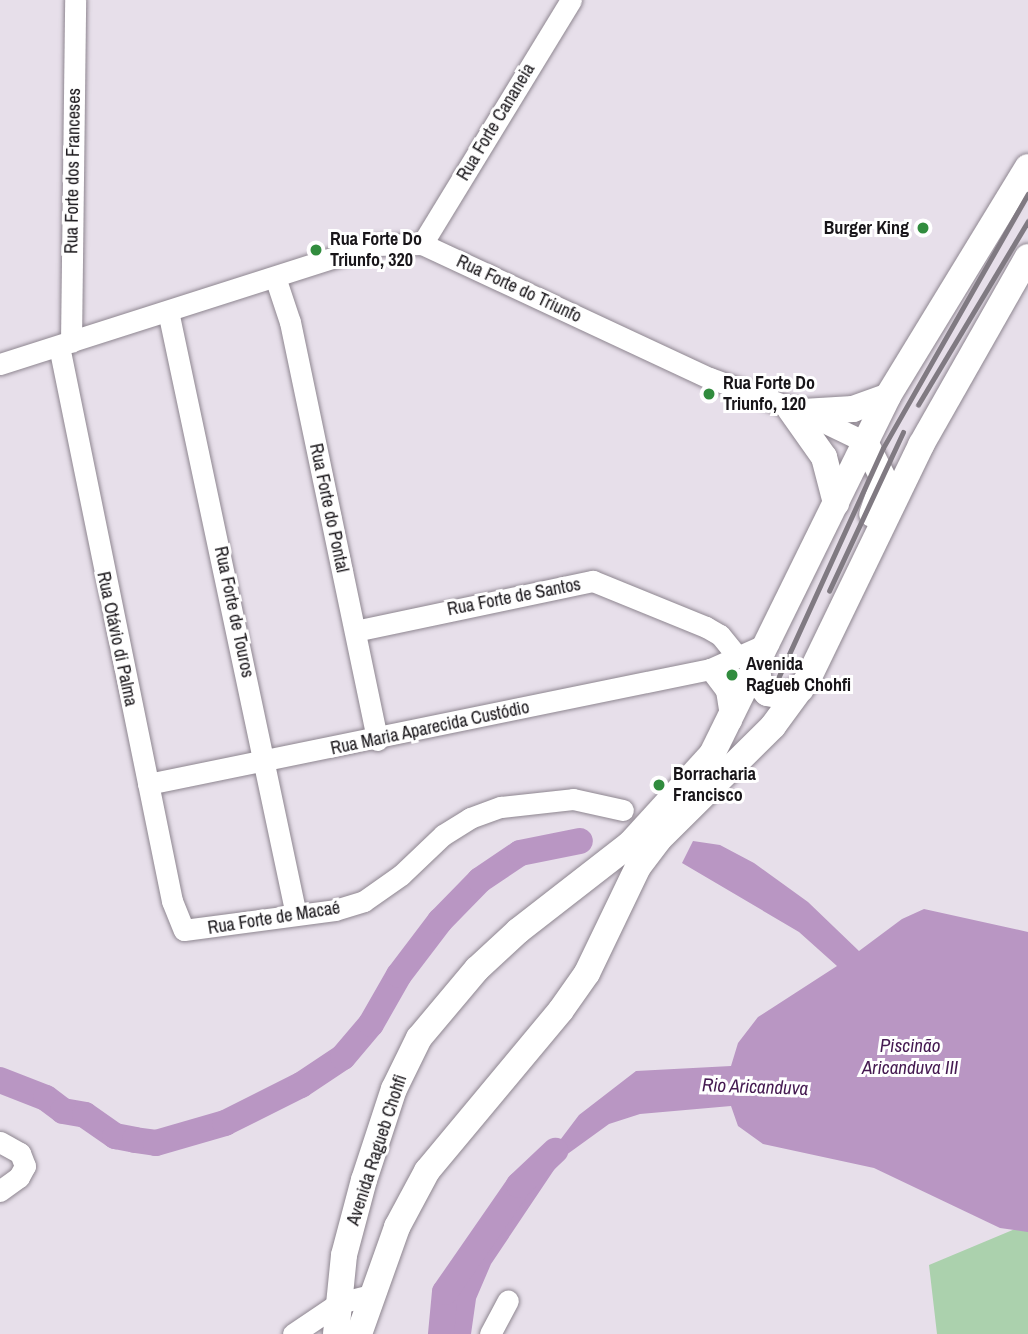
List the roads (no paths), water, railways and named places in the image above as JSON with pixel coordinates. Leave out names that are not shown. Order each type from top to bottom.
[{"type":"main road","name":"Avenida Ragueb Chohfi","points":[[342,1325],[344,1255],[364,1180],[394,1089],[419,1038],[452,994],[517,931],[631,843],[667,808],[712,754],[731,722],[748,662],[769,643],[888,396],[1028,167]]},
{"type":"main road","points":[[342,1325],[371,1295],[397,1227],[427,1171],[561,1010],[586,973],[638,867],[658,840],[773,726],[801,689],[933,422],[1028,257]]},
{"type":"main road","points":[[836,503],[824,457],[797,410],[853,409],[888,396]]},
{"type":"main road","points":[[818,658],[823,618],[882,494],[881,467],[865,442]]},
{"type":"main road","points":[[748,662],[759,684],[767,693],[782,696],[801,689]]},
{"type":"street","name":"Rua Forte dos Franceses","points":[[65,344],[75,0]]},
{"type":"street","name":"Rua Forte Cananeia","points":[[422,244],[571,0]]},
{"type":"street","name":"Rua Forte do Triunfo","points":[[0,365],[374,245],[422,244],[710,378],[797,410],[865,442]]},
{"type":"street","name":"Rua Forte do Pontal","points":[[275,277],[290,323],[377,740]]},
{"type":"street","name":"Rua Forte de Touros","points":[[168,311],[266,762],[296,915]]},
{"type":"street","name":"Rua Otávio di Palma","points":[[65,344],[148,784],[172,901],[184,930]]},
{"type":"street","name":"Rua Forte de Santos","points":[[355,631],[593,581],[706,627],[720,635],[748,662]]},
{"type":"street","name":"Rua Maria Aparecida Custódio","points":[[148,784],[377,740],[748,662]]},
{"type":"street","points":[[710,669],[726,690],[731,722]]},
{"type":"street","name":"Rua Forte de Macaé","points":[[184,930],[296,915],[364,901],[401,875],[443,835],[470,818],[501,807],[573,799],[623,810]]},
{"type":"street","points":[[0,1191],[24,1171],[23,1158],[6,1145]]},
{"type":"street","points":[[490,1334],[508,1300]]},
{"type":"street","points":[[293,1334],[342,1325]]},
{"type":"water","name":"Piscinão Aricanduva III","points":[[693,841],[720,845],[754,863],[808,902],[859,951],[902,919],[924,909],[1028,932],[1028,1232],[1000,1228],[874,1168],[763,1144],[738,1126],[731,1106],[640,1114],[609,1124],[562,1158],[491,1264],[476,1299],[471,1334],[450,1334],[455,1290],[474,1254],[579,1115],[636,1071],[731,1066],[738,1043],[758,1017],[837,966],[799,932],[682,863]]},
{"type":"waterway","points":[[0,1080],[46,1098],[63,1111],[85,1115],[115,1136],[135,1140],[156,1143],[225,1123],[301,1085],[343,1057],[371,1024],[399,975],[440,921],[480,880],[520,853],[580,841]]},
{"type":"waterway","name":"Rio Aricanduva","points":[[441,1334],[445,1292],[519,1185],[555,1151]]},
{"type":"railway","points":[[775,685],[883,448],[1028,194]]},
{"type":"railway","points":[[918,405],[1028,221]]},
{"type":"railway","points":[[829,591],[903,432]]},
{"type":"place","name":"Burger King","points":[[923,228]]},
{"type":"place","name":"Rua Forte Do Triunfo, 320","points":[[316,250]]},
{"type":"place","name":"Rua Forte Do Triunfo, 120","points":[[709,394]]},
{"type":"place","name":"Avenida Ragueb Chohfi","points":[[732,675]]},
{"type":"place","name":"Borracharia Francisco","points":[[659,785]]}]
